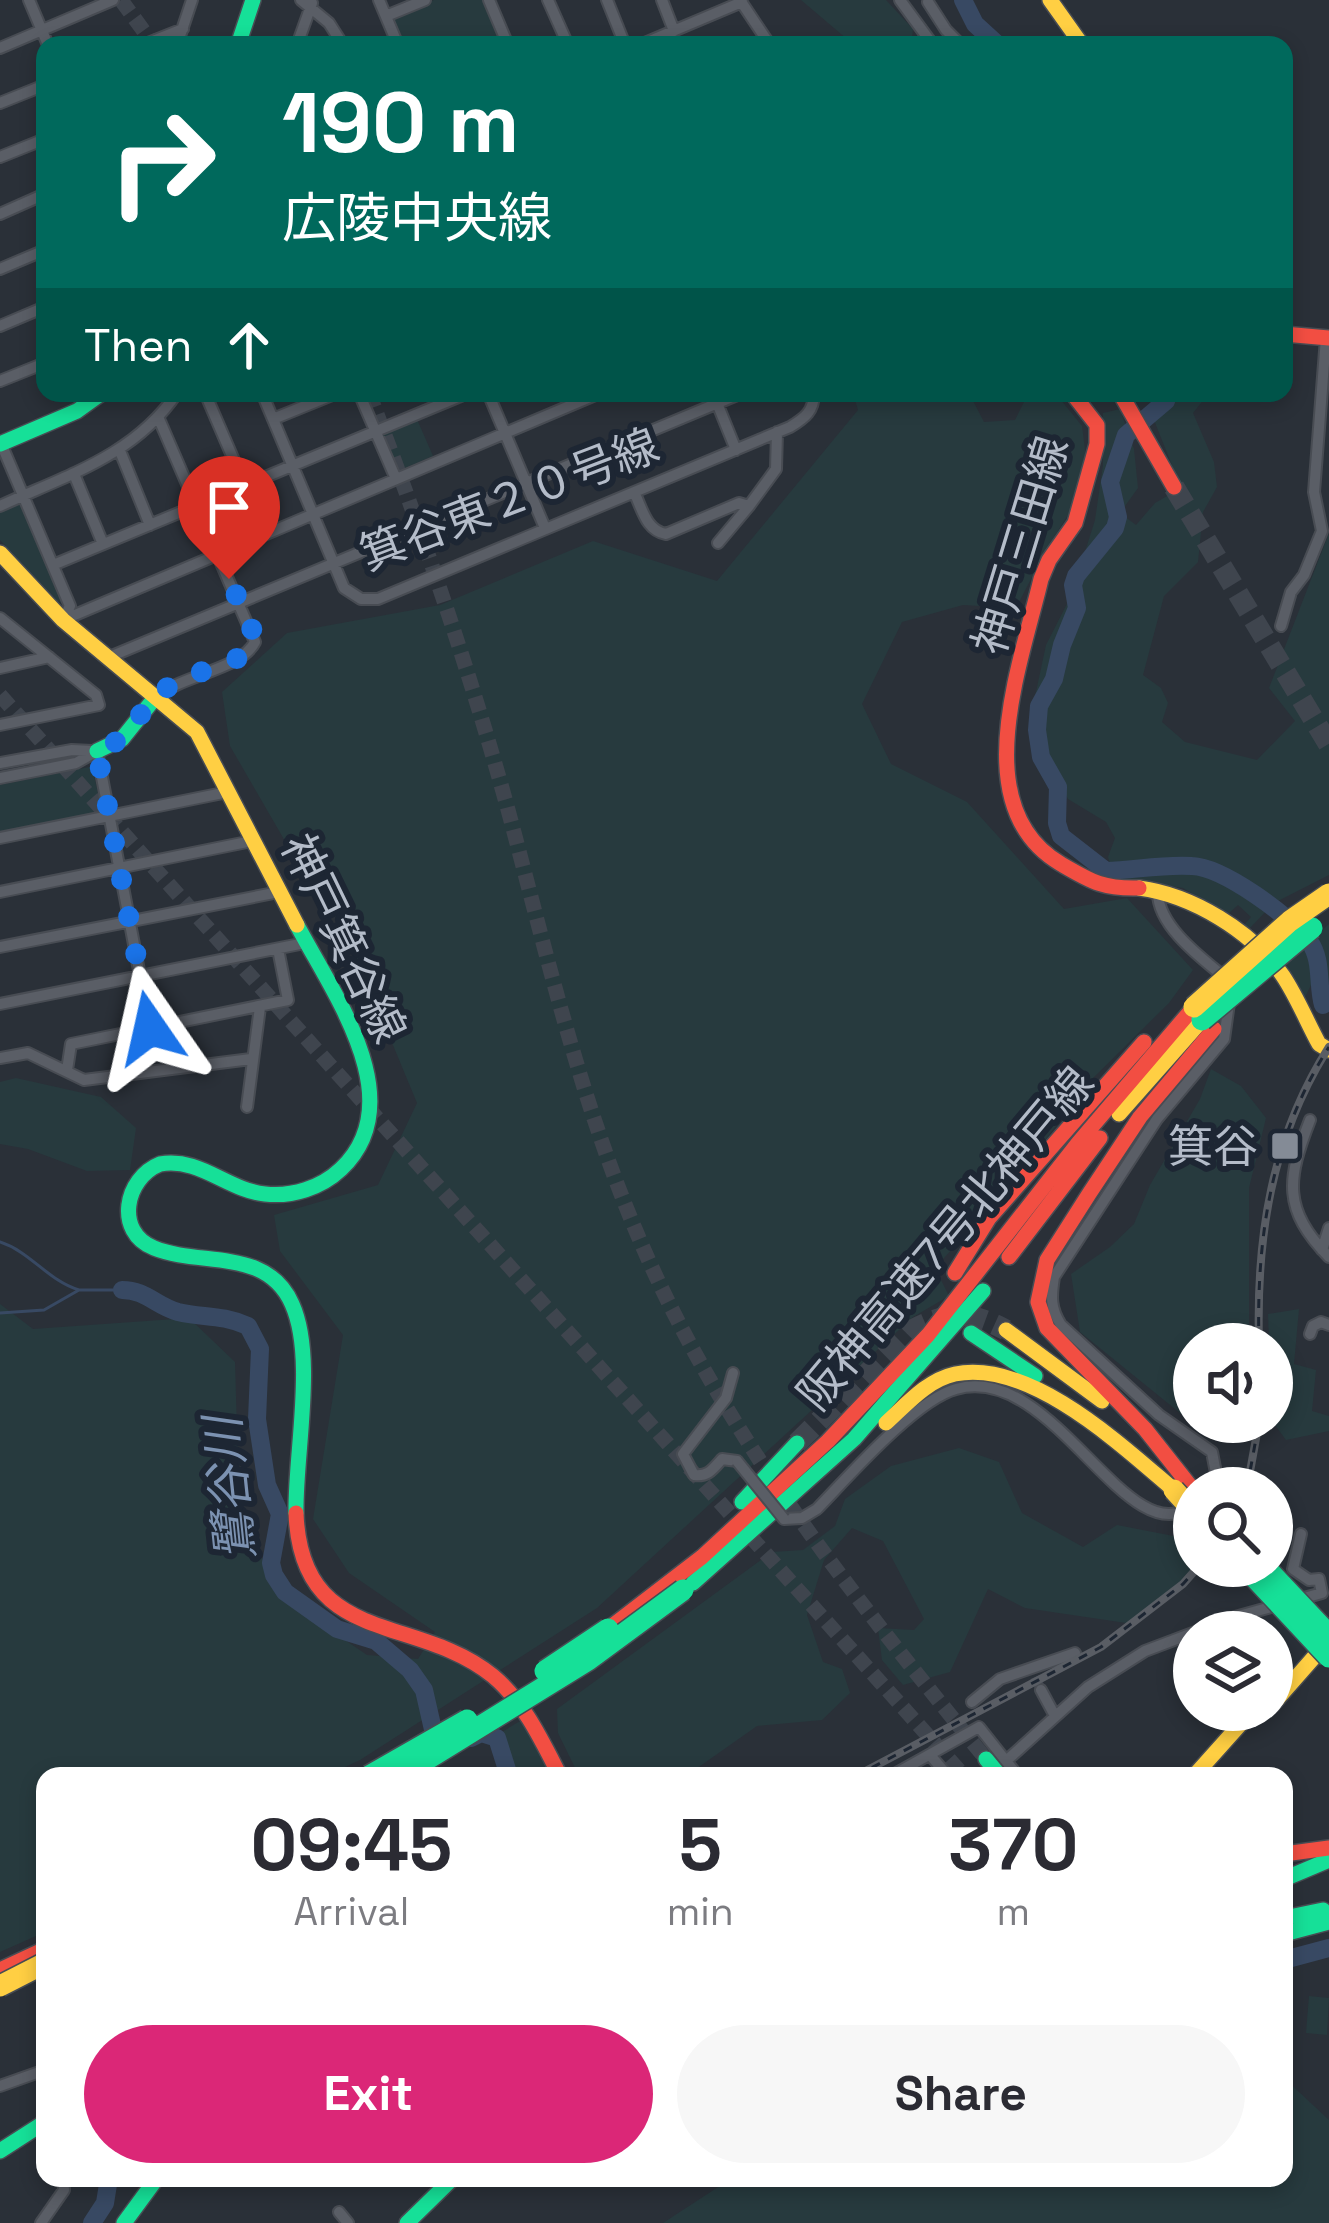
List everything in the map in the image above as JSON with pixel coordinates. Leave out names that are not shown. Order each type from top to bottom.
[{"type":"main road","points":[[241,36],[253,0]]},
{"type":"main road","points":[[1050,0],[1076,36]]},
{"type":"main road","points":[[1293,335],[1328,338]]},
{"type":"main road","points":[[0,443],[89,402]]},
{"type":"main road","name":"神戸三田線","points":[[1079,402],[1097,425],[1096,444],[1076,524],[1048,560],[1041,579],[1007,720],[1010,802],[1024,832],[1054,860],[1105,890],[1142,888],[1189,900],[1248,940],[1282,974],[1319,1044],[1329,1051]]},
{"type":"main road","points":[[1125,403],[1174,487]]},
{"type":"main road","name":"神戸箕谷線","points":[[0,553],[63,620],[197,732],[351,1029],[369,1077],[370,1116],[358,1150],[327,1181],[289,1194],[252,1192],[191,1165],[158,1164],[134,1183],[128,1200],[129,1220],[138,1238],[153,1250],[235,1259],[265,1272],[288,1293],[299,1315],[304,1345],[297,1534],[309,1577],[342,1610],[482,1668],[524,1710],[556,1767]]},
{"type":"main road","points":[[97,751],[122,740],[154,699]]},
{"type":"main road","name":"阪神高速7号北神戸線","points":[[415,1767],[588,1660],[717,1565],[887,1405],[952,1331],[1103,1133],[1242,962],[1329,894]]},
{"type":"main road","points":[[955,1273],[983,1227],[1102,1085],[1320,922]]},
{"type":"main road","points":[[1173,1468],[1145,1429],[1047,1328],[1038,1302],[1039,1284],[1047,1260],[1140,1117],[1199,1014]]},
{"type":"main road","name":"阪神高速7号北神戸線","points":[[385,1767],[611,1627],[702,1557],[828,1441],[976,1276],[1134,1073],[1199,1014]]},
{"type":"main road","points":[[1006,1330],[1098,1397],[1173,1474]]},
{"type":"main road","points":[[971,1333],[1101,1421],[1173,1479]]},
{"type":"main road","points":[[717,1565],[749,1544],[918,1394],[961,1372],[997,1373],[1042,1394],[1173,1481]]},
{"type":"main road","points":[[611,1627],[718,1526],[796,1443]]},
{"type":"main road","points":[[1268,1587],[1328,1638]]},
{"type":"main road","points":[[1280,1587],[1328,1638]]},
{"type":"main road","points":[[1291,1604],[1328,1638]]},
{"type":"main road","points":[[1293,1669],[1328,1638]]},
{"type":"main road","points":[[1293,1680],[1328,1638]]},
{"type":"main road","points":[[1202,1767],[1234,1731]]},
{"type":"main road","points":[[1218,1767],[1249,1731]]},
{"type":"main road","points":[[1293,1852],[1329,1848]]},
{"type":"main road","points":[[1293,1877],[1329,1860]]},
{"type":"main road","points":[[1293,1879],[1329,1873]]},
{"type":"main road","points":[[1293,1913],[1329,1896]]},
{"type":"main road","points":[[1293,1915],[1329,1909]]},
{"type":"main road","points":[[1293,1932],[1329,1922]]},
{"type":"main road","points":[[0,1970],[36,1953]]},
{"type":"main road","points":[[0,1986],[36,1968]]},
{"type":"main road","points":[[0,2151],[36,2128]]},
{"type":"main road","points":[[124,2223],[150,2187]]},
{"type":"main road","points":[[407,2223],[444,2187]]},
{"type":"street","points":[[29,0],[43,36]]},
{"type":"street","points":[[0,48],[113,0]]},
{"type":"street","points":[[180,36],[192,0]]},
{"type":"street","points":[[379,0],[394,36]]},
{"type":"street","points":[[386,16],[425,0]]},
{"type":"street","points":[[489,0],[504,36]]},
{"type":"street","points":[[548,0],[564,36]]},
{"type":"street","points":[[607,0],[622,36]]},
{"type":"street","points":[[662,0],[674,31]]},
{"type":"street","points":[[900,0],[926,36]]},
{"type":"street","points":[[662,36],[741,1],[764,36]]},
{"type":"street","points":[[300,36],[308,2]]},
{"type":"street","points":[[308,2],[338,36]]},
{"type":"street","points":[[928,2],[952,36]]},
{"type":"street","points":[[164,36],[183,28]]},
{"type":"street","points":[[0,103],[36,89]]},
{"type":"street","points":[[0,158],[36,143]]},
{"type":"street","points":[[0,214],[36,198]]},
{"type":"street","points":[[0,269],[36,254]]},
{"type":"street","points":[[0,308],[3,324],[36,311]]},
{"type":"street","points":[[1281,626],[1291,592],[1304,575],[1322,531],[1314,492],[1328,338]]},
{"type":"street","points":[[0,381],[36,367]]},
{"type":"street","points":[[0,506],[120,451],[171,402]]},
{"type":"street","points":[[209,402],[244,486]]},
{"type":"street","name":"箕谷東２０号線","points":[[266,402],[333,564],[351,596],[378,599],[777,433],[806,417],[814,402]]},
{"type":"street","points":[[273,419],[315,402]]},
{"type":"street","points":[[363,402],[396,479]]},
{"type":"street","points":[[53,565],[446,402]]},
{"type":"street","points":[[492,402],[545,528]]},
{"type":"street","points":[[63,620],[579,402]]},
{"type":"street","points":[[107,658],[526,483],[706,402]]},
{"type":"street","points":[[717,402],[736,450]]},
{"type":"street","points":[[154,699],[178,682],[249,652],[254,634],[159,418]]},
{"type":"street","points":[[718,543],[776,469],[777,433]]},
{"type":"street","points":[[0,443],[70,606],[63,620]]},
{"type":"street","points":[[120,451],[150,525]]},
{"type":"street","points":[[74,474],[104,544]]},
{"type":"street","points":[[634,492],[650,526],[659,534],[740,503],[749,506]]},
{"type":"street","points":[[0,618],[96,695],[99,705],[0,725]]},
{"type":"street","points":[[0,668],[49,657]]},
{"type":"street","points":[[0,764],[72,750],[97,751]]},
{"type":"street","points":[[0,778],[76,763],[97,751]]},
{"type":"street","points":[[97,751],[150,1028]]},
{"type":"street","points":[[0,838],[228,792]]},
{"type":"street","points":[[0,892],[252,841]]},
{"type":"street","points":[[0,947],[279,892]]},
{"type":"street","points":[[1158,893],[1158,904],[1179,935],[1232,983],[1224,1039],[1157,1119],[1054,1277],[1051,1297],[1061,1325],[1159,1414],[1212,1453],[1215,1467]]},
{"type":"street","points":[[0,1004],[305,943]]},
{"type":"street","points":[[67,1070],[71,1044],[288,1000],[278,949]]},
{"type":"street","points":[[247,1107],[260,1007]]},
{"type":"street","points":[[0,1058],[28,1053],[84,1080],[251,1059]]},
{"type":"street","points":[[1310,1120],[1290,1181],[1291,1196],[1310,1238],[1325,1253]]},
{"type":"street","points":[[1325,1253],[1329,1228]]},
{"type":"street","points":[[1310,1334],[1321,1322],[1329,1325]]},
{"type":"street","points":[[733,1372],[715,1416],[683,1454],[700,1476],[722,1459],[737,1461],[784,1519],[802,1518],[817,1509],[922,1408],[958,1388],[975,1387],[1009,1394],[1070,1436],[1135,1505],[1154,1514],[1173,1514]]},
{"type":"street","points":[[908,1767],[980,1727],[997,1765],[1106,1673],[1145,1651],[1234,1617],[1322,1593],[1319,1579],[1309,1580],[1293,1569],[1301,1534]]},
{"type":"street","points":[[1277,1587],[1291,1604]]},
{"type":"street","points":[[972,1702],[1000,1679],[1033,1674],[1075,1653]]},
{"type":"street","points":[[1041,1690],[1054,1716]]},
{"type":"street","points":[[931,1755],[941,1767]]},
{"type":"street","points":[[0,2086],[36,2073]]},
{"type":"street","points":[[41,2223],[64,2187]]},
{"type":"street","points":[[339,2212],[348,2223]]},
{"type":"green space","points":[[434,0],[483,0],[498,36],[397,36],[391,22]]},
{"type":"green space","points":[[801,0],[886,0],[913,29],[912,36],[843,36]]},
{"type":"green space","points":[[856,402],[974,402],[984,422],[1015,420],[1024,402],[1063,402],[1082,426],[1089,482],[1016,608],[963,605],[902,622],[862,704],[891,764],[967,802],[1064,909],[1127,898],[1193,970],[1169,1003],[1092,1079],[1016,1178],[935,1268],[949,1296],[913,1317],[597,1608],[345,1767],[36,1767],[36,1936],[0,1952],[0,1304],[33,1329],[189,1318],[235,1362],[239,1501],[277,1594],[367,1655],[418,1659],[435,1632],[349,1573],[313,1519],[343,1335],[280,1251],[274,1215],[378,1185],[417,1103],[323,876],[289,848],[230,746],[222,692],[287,633],[440,605],[593,541],[717,581],[858,410]]},
{"type":"green space","points":[[1160,402],[1202,402],[1193,413],[1214,462],[1217,487],[1203,512],[1198,562],[1164,596],[1143,675],[1161,688],[1168,703],[1162,722],[1185,742],[1257,760],[1295,721],[1269,688],[1329,533],[1329,875],[1274,903],[1250,928],[1244,925],[1251,917],[1238,905],[1227,915],[1183,888],[1114,878],[1108,857],[1115,838],[1106,822],[1068,799],[1048,759],[1033,706],[1046,645],[1071,596],[1095,520],[1103,465],[1103,413],[1120,409],[1134,449],[1138,488],[1120,513],[1136,525],[1155,503],[1181,488],[1150,410]]},
{"type":"green space","points":[[416,417],[433,456],[405,468],[395,466],[382,436],[385,430]]},
{"type":"green space","points":[[18,502],[24,505],[65,604],[0,540],[0,510]]},
{"type":"green space","points":[[89,767],[101,807],[97,814],[0,834],[0,785]]},
{"type":"green space","points":[[1329,924],[1329,997],[1315,977],[1305,997],[1294,987],[1286,963]]},
{"type":"green space","points":[[1211,1069],[1241,1086],[1266,1118],[1249,1188],[1249,1323],[1173,1323],[1173,1407],[1080,1332],[1071,1274],[1134,1224],[1150,1185],[1200,1099]]},
{"type":"green space","points":[[16,1078],[101,1097],[136,1128],[130,1170],[87,1171],[0,1144],[0,1082]]},
{"type":"green space","points":[[1299,1309],[1294,1364],[1316,1370],[1312,1411],[1329,1416],[1329,1431],[1293,1439],[1293,1323],[1268,1323],[1268,1314]]},
{"type":"green space","points":[[959,1448],[999,1462],[1022,1513],[1083,1547],[1117,1525],[1173,1536],[1173,1587],[1177,1587],[1133,1624],[1025,1608],[988,1589],[950,1672],[903,1685],[882,1660],[878,1628],[914,1630],[924,1619],[883,1541],[852,1528],[824,1560],[807,1615],[823,1662],[842,1669],[850,1693],[822,1720],[757,1726],[699,1767],[575,1767],[558,1733],[557,1709],[772,1552],[803,1550],[835,1526],[845,1499],[891,1466]]},
{"type":"green space","points":[[520,1721],[546,1767],[497,1767],[489,1740]]},
{"type":"green space","points":[[1309,1996],[1329,1998],[1327,2035],[1306,2033]]},
{"type":"green space","points":[[1293,2086],[1329,2120],[1329,2223],[663,2223],[718,2187],[1293,2187]]},
{"type":"waterway","points":[[963,0],[975,24],[988,36]]},
{"type":"waterway","points":[[1165,402],[1126,435],[1110,482],[1118,517],[1115,528],[1076,576],[1077,608],[1054,679],[1039,706],[1041,757],[1058,787],[1057,823],[1061,836],[1106,871],[1205,868],[1255,894],[1309,941],[1316,956],[1323,1005]]},
{"type":"waterway","points":[[0,1242],[79,1290]]},
{"type":"waterway","points":[[0,1313],[44,1310],[79,1290],[122,1290]]},
{"type":"waterway","name":"鷺谷川","points":[[122,1290],[178,1312],[248,1326],[260,1349],[257,1419],[267,1485],[280,1514],[271,1563],[274,1575],[285,1592],[337,1629],[376,1641],[410,1670],[424,1690],[434,1734],[448,1746]]},
{"type":"waterway","name":"鷺谷川","points":[[471,1738],[481,1733],[497,1738],[506,1767]]},
{"type":"waterway","points":[[1293,1958],[1329,1948]]},
{"type":"waterway","points":[[92,2223],[105,2203],[108,2187]]},
{"type":"tunnel","points":[[121,0],[147,36]]},
{"type":"tunnel","points":[[372,402],[460,649],[580,1074],[615,1179],[669,1304],[706,1374],[792,1507],[986,1759]]},
{"type":"tunnel","points":[[1174,487],[1329,745]]},
{"type":"tunnel","points":[[0,695],[956,1767]]},
{"type":"tunnel","points":[[797,1443],[910,1331],[958,1316],[1006,1330]]},
{"type":"tunnel","points":[[1035,1677],[1041,1690]]},
{"type":"railway","points":[[1259,1323],[1271,1190],[1293,1117],[1329,1047]]},
{"type":"railway","points":[[1251,1467],[1255,1443]]},
{"type":"railway","points":[[873,1767],[1101,1647],[1179,1587]]},
{"type":"traffic: fast","points":[[241,36],[253,0]]},
{"type":"traffic: fast","points":[[0,444],[90,402]]},
{"type":"traffic: fast","points":[[97,751],[122,739],[154,699]]},
{"type":"traffic: fast","points":[[296,1513],[304,1378],[292,1304],[281,1286],[250,1266],[154,1248],[133,1230],[129,1205],[139,1181],[160,1164],[188,1165],[265,1194],[306,1190],[341,1169],[361,1142],[369,1112],[368,1080],[359,1047],[297,925]]},
{"type":"traffic: fast","points":[[1202,1020],[1312,928]]},
{"type":"traffic: fast","points":[[693,1583],[854,1439],[983,1291]]},
{"type":"traffic: fast","points":[[971,1333],[1035,1376]]},
{"type":"traffic: fast","points":[[742,1502],[797,1443]]},
{"type":"traffic: fast","points":[[1264,1587],[1329,1657]]},
{"type":"traffic: fast","points":[[1284,1587],[1329,1635]]},
{"type":"traffic: fast","points":[[415,1767],[588,1660],[683,1590]]},
{"type":"traffic: fast","points":[[545,1671],[608,1629]]},
{"type":"traffic: fast","points":[[385,1767],[467,1720]]},
{"type":"traffic: fast","points":[[986,1759],[993,1767]]},
{"type":"traffic: fast","points":[[1293,1875],[1329,1860]]},
{"type":"traffic: fast","points":[[1293,1916],[1323,1910]]},
{"type":"traffic: fast","points":[[1293,1932],[1329,1922]]},
{"type":"traffic: fast","points":[[0,2151],[36,2128]]},
{"type":"traffic: fast","points":[[124,2223],[150,2187]]},
{"type":"traffic: fast","points":[[407,2223],[444,2187]]},
{"type":"traffic: slow","points":[[1050,0],[1076,36]]},
{"type":"traffic: slow","points":[[0,553],[63,620],[197,732],[297,925]]},
{"type":"traffic: slow","points":[[1139,888],[1200,907],[1255,944],[1283,976],[1319,1044],[1329,1050]]},
{"type":"traffic: slow","points":[[1194,1007],[1290,921],[1329,894]]},
{"type":"traffic: slow","points":[[1119,1114],[1202,1020]]},
{"type":"traffic: slow","points":[[1006,1330],[1102,1401]]},
{"type":"traffic: slow","points":[[886,1423],[945,1377],[984,1373],[1013,1379],[1073,1410],[1173,1489]]},
{"type":"traffic: slow","points":[[1293,1681],[1329,1640]]},
{"type":"traffic: slow","points":[[1202,1767],[1234,1731]]},
{"type":"traffic: slow","points":[[0,1986],[36,1968]]},
{"type":"traffic: jam","points":[[1293,335],[1329,338]]},
{"type":"traffic: jam","points":[[1079,402],[1097,425],[1097,444],[1075,523],[1041,579],[1013,692],[1007,772],[1015,808],[1032,839],[1061,864],[1090,880],[1139,888]]},
{"type":"traffic: jam","points":[[1125,402],[1174,487]]},
{"type":"traffic: jam","points":[[611,1627],[702,1557],[828,1441],[928,1335],[1078,1143],[1194,1007]]},
{"type":"traffic: jam","points":[[1175,1467],[1145,1429],[1047,1328],[1038,1302],[1047,1260],[1089,1194],[1140,1117],[1214,1029]]},
{"type":"traffic: jam","points":[[955,1273],[989,1218],[1144,1042]]},
{"type":"traffic: jam","points":[[1009,1257],[1100,1138]]},
{"type":"traffic: jam","points":[[296,1513],[303,1556],[318,1587],[340,1607],[368,1622],[463,1656],[493,1676],[523,1710],[555,1767]]},
{"type":"traffic: jam","points":[[1293,1853],[1329,1848]]},
{"type":"traffic: jam","points":[[0,1970],[36,1953]]},
{"type":"place","name":"箕谷","points":[[1285,1146]]},
{"type":"route","points":[[150,1028],[97,751],[122,740],[145,707],[169,687],[249,652],[254,634],[229,579]]}]
